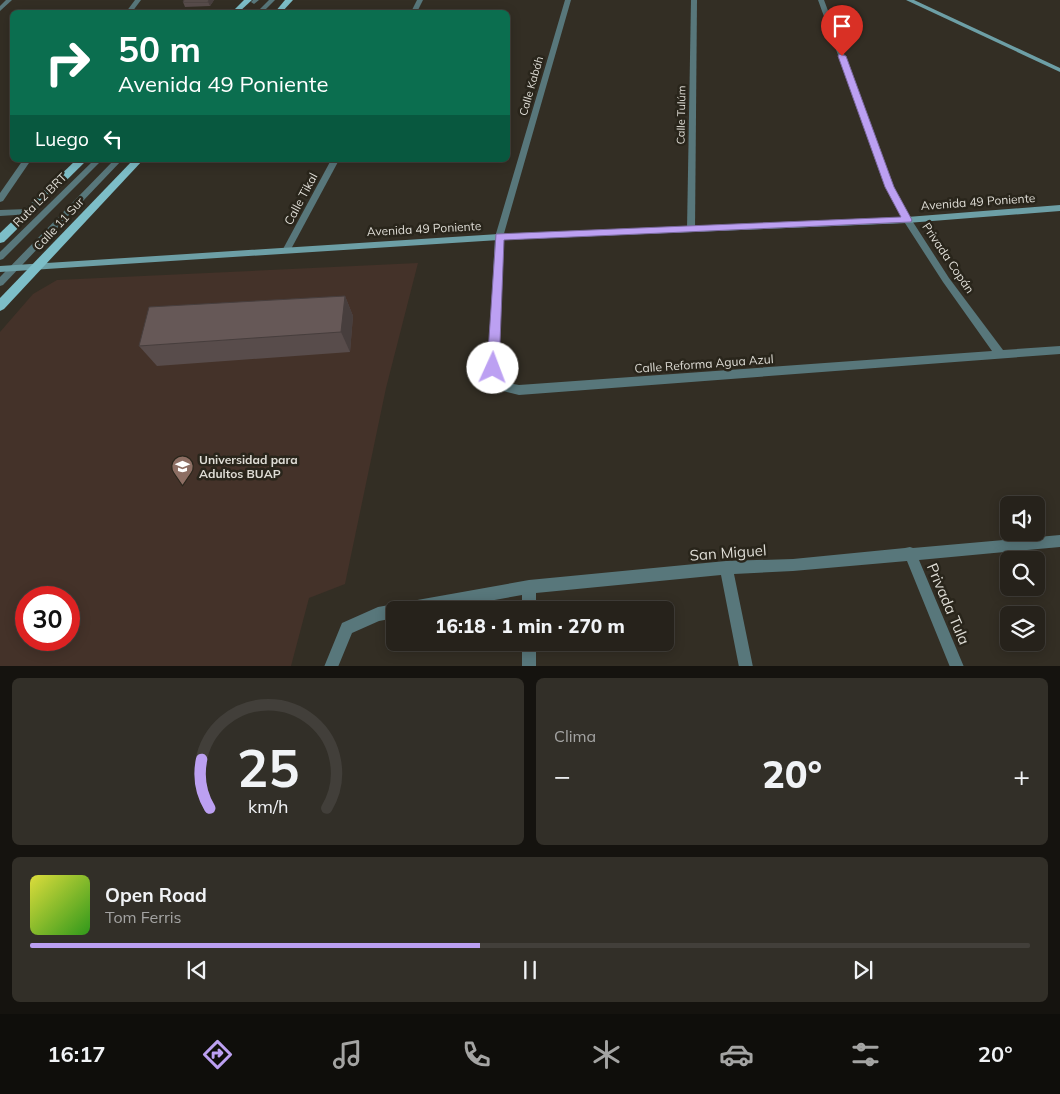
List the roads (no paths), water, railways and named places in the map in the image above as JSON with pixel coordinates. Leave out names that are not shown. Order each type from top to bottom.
[{"type":"main road","points":[[280,10],[289,0]]},
{"type":"main road","points":[[909,0],[1060,70]]},
{"type":"main road","points":[[238,10],[253,1]]},
{"type":"main road","points":[[0,239],[80,162]]},
{"type":"main road","name":"Calle 11 Sur","points":[[0,306],[136,162]]},
{"type":"main road","name":"Avenida 49 Poniente","points":[[0,269],[287,249],[499,237],[907,220],[1060,208]]},
{"type":"street","points":[[0,9],[9,0]]},
{"type":"street","points":[[262,10],[272,0]]},
{"type":"street","name":"Calle Kabáh","points":[[499,237],[568,0]]},
{"type":"street","name":"Calle Tulúm","points":[[692,230],[694,0]]},
{"type":"street","name":"Privada Copán","points":[[821,0],[890,187],[907,220],[946,280],[1001,355]]},
{"type":"street","points":[[0,199],[26,162]]},
{"type":"street","name":"Ruta L2 BRT","points":[[0,258],[96,162]]},
{"type":"street","points":[[0,283],[116,162]]},
{"type":"street","name":"Calle Tikal","points":[[287,249],[334,162]]},
{"type":"street","points":[[0,213],[28,212]]},
{"type":"street","name":"Calle Reforma Agua Azul","points":[[499,237],[493,368],[499,386],[519,390],[1060,350]]},
{"type":"street","name":"San Miguel","points":[[450,601],[529,587],[726,568],[793,565],[1060,540]]},
{"type":"street","name":"Privada Tula","points":[[910,553],[957,666]]},
{"type":"street","points":[[726,568],[746,666]]},
{"type":"street","points":[[529,587],[529,601]]},
{"type":"street","points":[[331,666],[347,628],[378,614],[386,613]]},
{"type":"street","points":[[529,651],[529,666]]},
{"type":"place","name":"Universidad para Adultos BUAP","points":[[183,486]]}]
